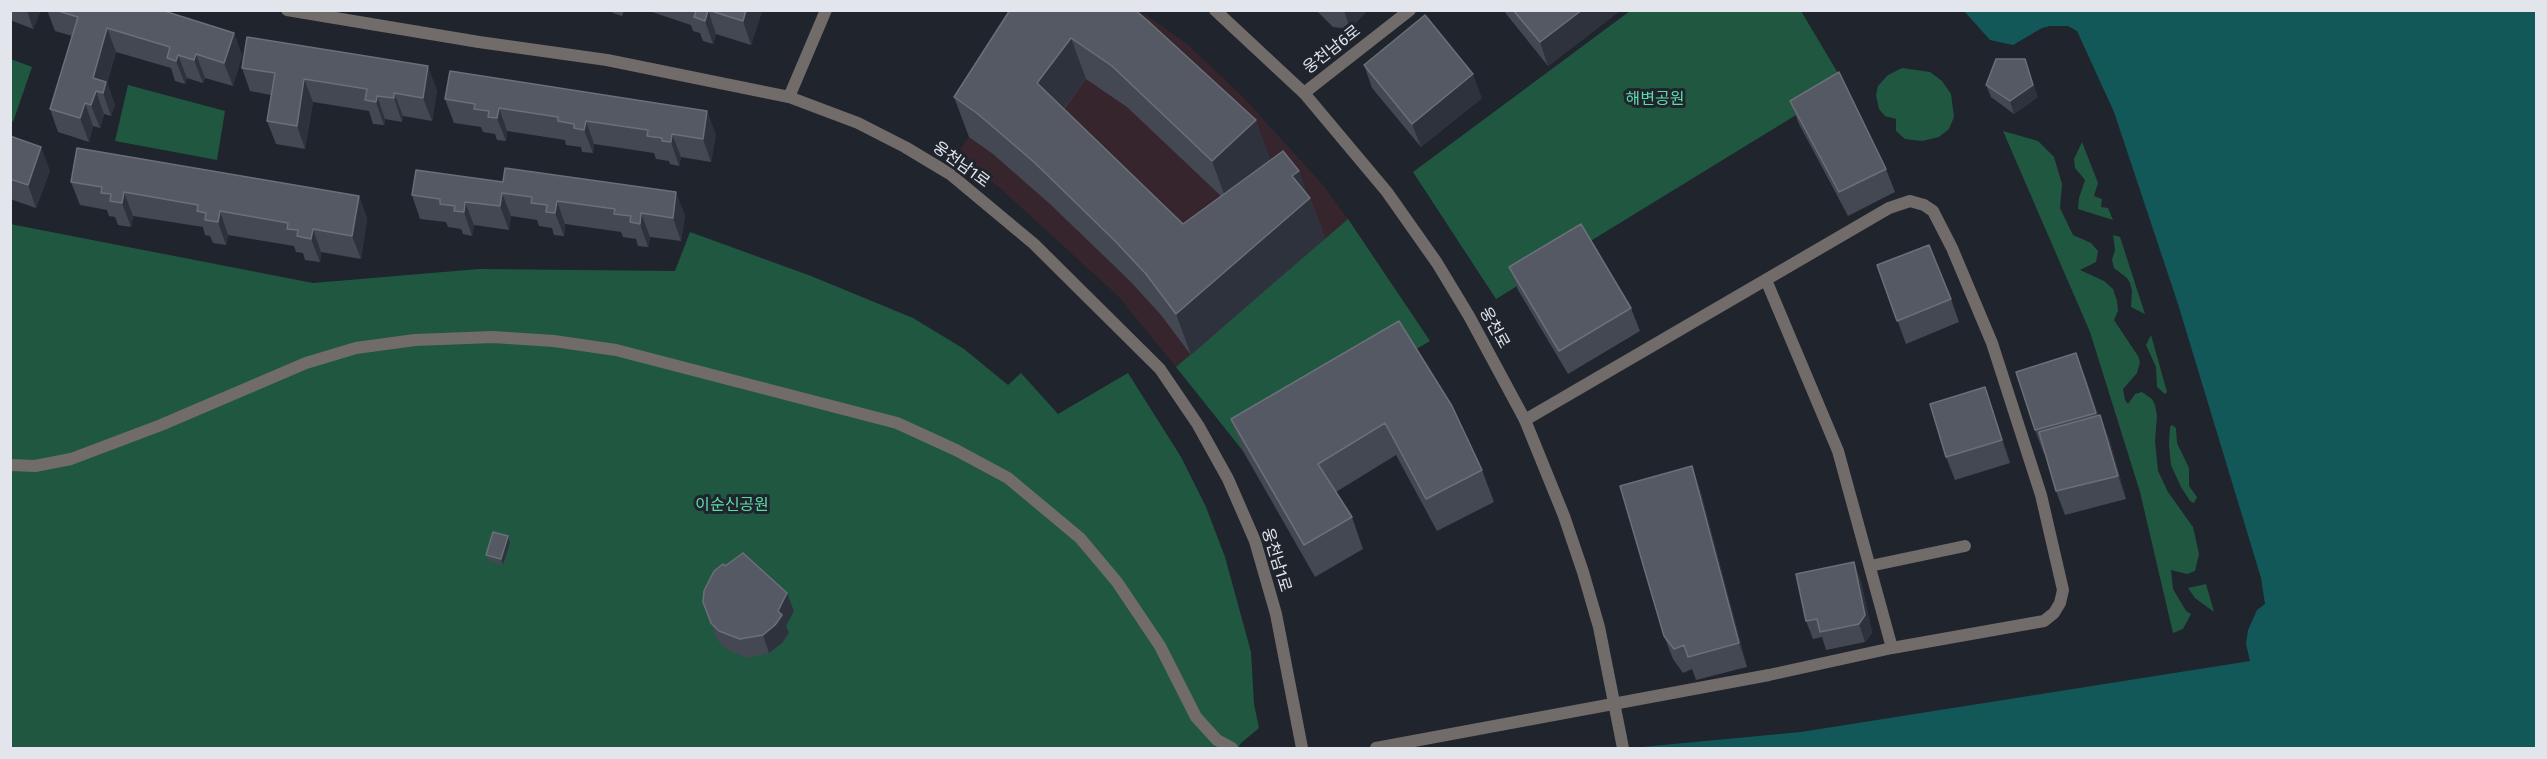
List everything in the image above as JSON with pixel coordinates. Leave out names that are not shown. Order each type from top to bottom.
[{"type":"street","name":"웅천남1로","points":[[286,10],[479,42],[607,60],[789,97],[858,123],[950,174],[1034,244],[1160,369],[1198,425],[1228,479],[1255,541],[1276,614],[1302,748]]},
{"type":"street","points":[[789,97],[826,10]]},
{"type":"street","name":"웅천로","points":[[1215,10],[1304,93],[1387,192],[1437,263],[1469,316],[1525,420],[1546,467],[1583,572],[1599,627],[1623,748]]},
{"type":"street","name":"웅천남6로","points":[[1304,93],[1410,10]]},
{"type":"street","points":[[1376,748],[1616,705],[1892,648],[2044,621],[2054,613],[2063,590],[2041,495],[1995,354],[1952,248],[1933,211],[1924,204],[1910,201],[1889,208],[1525,420]]},
{"type":"street","points":[[1766,280],[1838,451],[1892,648]]},
{"type":"street","points":[[10,465],[35,466],[71,459],[161,425],[306,363],[356,348],[415,340],[493,337],[554,341],[616,350],[897,423],[956,450],[1008,478],[1080,538],[1118,582],[1160,646],[1196,717],[1218,740],[1232,748]]},
{"type":"street","points":[[1870,566],[1965,546]]},
{"type":"shaded area","points":[[1051,11],[1140,11],[1186,43],[1243,97],[1322,184],[1348,219],[1176,367],[1118,296],[1000,188],[956,156]]},
{"type":"shaded area","points":[[1964,11],[2536,11],[2536,748],[1631,748],[1801,732],[2250,661],[2246,644],[2248,630],[2257,610],[2265,604],[2261,578],[2178,304],[2114,112],[2077,31],[2068,26],[2050,26],[2042,28],[2013,45],[1990,40]]},
{"type":"green space","name":"해변공원","points":[[1630,11],[1801,11],[1845,85],[1496,299],[1413,172]]},
{"type":"green space","points":[[11,59],[32,67],[13,122],[10,121]]},
{"type":"green space","points":[[1902,68],[1930,72],[1942,81],[1951,94],[1954,117],[1949,129],[1939,137],[1922,141],[1905,139],[1896,131],[1896,119],[1885,116],[1879,109],[1876,95],[1878,86],[1888,75]]},
{"type":"green space","points":[[128,85],[225,111],[217,160],[115,141]]},
{"type":"green space","points":[[2003,131],[2038,141],[2054,157],[2062,184],[2060,208],[2073,235],[2091,243],[2098,251],[2096,262],[2080,270],[2104,281],[2113,289],[2118,311],[2114,320],[2140,362],[2137,373],[2123,389],[2125,400],[2128,404],[2135,394],[2142,392],[2152,399],[2155,405],[2158,471],[2168,492],[2193,527],[2199,554],[2195,571],[2187,574],[2171,570],[2173,589],[2186,611],[2191,614],[2183,629],[2173,633],[2140,492],[2090,332]]},
{"type":"green space","points":[[2082,142],[2098,183],[2094,196],[2102,199],[2101,207],[2108,208],[2113,220],[2078,209],[2085,180],[2075,168],[2074,159]]},
{"type":"green space","points":[[1348,219],[1430,341],[1243,451],[1176,367]]},
{"type":"green space","name":"이순신공원","points":[[10,224],[313,283],[479,269],[675,271],[690,232],[811,276],[913,318],[964,349],[1008,385],[1021,373],[1058,414],[1128,373],[1181,457],[1206,507],[1225,557],[1251,652],[1254,704],[1259,728],[1238,748],[11,748]]},
{"type":"green space","points":[[2113,235],[2120,237],[2145,314],[2131,307],[2130,283],[2114,268]]},
{"type":"green space","points":[[2151,335],[2167,392],[2165,394],[2157,387],[2156,367],[2146,345]]},
{"type":"green space","points":[[2172,425],[2176,428],[2177,443],[2189,468],[2189,486],[2197,497],[2194,503],[2190,501],[2181,487],[2171,465],[2169,444]]},
{"type":"green space","points":[[2206,584],[2214,612],[2195,598],[2188,588]]},
{"type":"building","points":[[55,10],[161,10],[234,33],[224,63],[196,54],[194,60],[178,55],[176,61],[167,58],[170,47],[107,28],[93,78],[106,82],[103,93],[96,91],[91,105],[85,103],[80,118],[50,109],[78,17]]},
{"type":"building","points":[[694,10],[708,10],[705,21],[694,17],[696,11]]},
{"type":"building","points":[[708,10],[746,10],[743,21]]},
{"type":"building","points":[[1010,10],[1135,10],[1256,120],[1212,161],[1112,66],[1071,38],[1037,83],[1183,224],[1283,151],[1299,171],[1292,176],[1310,198],[1176,314],[1146,274],[1115,241],[1035,163],[978,114],[954,97]]},
{"type":"building","points":[[1513,10],[1582,10],[1540,42]]},
{"type":"building","points":[[1425,15],[1473,74],[1412,124],[1364,65]]},
{"type":"building","points":[[247,37],[428,66],[423,98],[394,93],[394,98],[377,96],[376,102],[365,100],[367,89],[304,79],[297,126],[267,121],[275,73],[242,68]]},
{"type":"building","points":[[1996,59],[2025,59],[2033,85],[2010,101],[1986,85]]},
{"type":"building","points":[[450,71],[707,111],[703,139],[672,134],[671,142],[662,141],[662,138],[647,136],[648,130],[586,121],[584,130],[574,128],[574,124],[558,121],[558,117],[499,108],[497,118],[488,117],[489,111],[474,109],[475,104],[445,99]]},
{"type":"building","points":[[1839,72],[1886,169],[1839,192],[1790,101]]},
{"type":"building","points":[[10,136],[41,147],[28,185],[10,179]]},
{"type":"building","points":[[77,148],[359,196],[352,236],[313,229],[311,239],[297,236],[298,230],[287,229],[288,223],[220,211],[218,222],[205,220],[206,213],[197,211],[198,205],[124,192],[122,203],[110,201],[111,194],[101,193],[102,187],[71,182]]},
{"type":"building","points":[[505,168],[676,192],[673,218],[641,213],[640,224],[630,222],[631,216],[614,214],[615,209],[557,201],[555,213],[546,212],[547,205],[531,203],[532,197],[502,193],[500,206],[465,202],[464,212],[454,211],[455,206],[440,204],[440,199],[412,195],[416,170],[503,182]]},
{"type":"building","points":[[1581,224],[1631,308],[1559,351],[1509,267]]},
{"type":"building","points":[[1929,245],[1951,299],[1897,321],[1877,265]]},
{"type":"building","points":[[1399,321],[1452,406],[1482,470],[1426,499],[1385,423],[1318,464],[1352,517],[1304,545],[1231,419]]},
{"type":"building","points":[[2076,353],[2096,413],[2035,430],[2016,372]]},
{"type":"building","points":[[1985,387],[2002,440],[1946,457],[1930,404]]},
{"type":"building","points":[[2100,415],[2118,476],[2056,491],[2039,432]]},
{"type":"building","points":[[1692,466],[1739,643],[1688,657],[1684,645],[1674,649],[1664,636],[1620,486]]},
{"type":"building","points":[[493,532],[508,536],[501,559],[486,555]]},
{"type":"building","points":[[743,553],[787,593],[778,611],[782,615],[775,625],[763,635],[740,639],[719,631],[711,623],[703,602],[704,591],[714,571]]},
{"type":"building","points":[[1854,562],[1865,615],[1859,624],[1820,632],[1817,619],[1806,621],[1796,574]]}]
